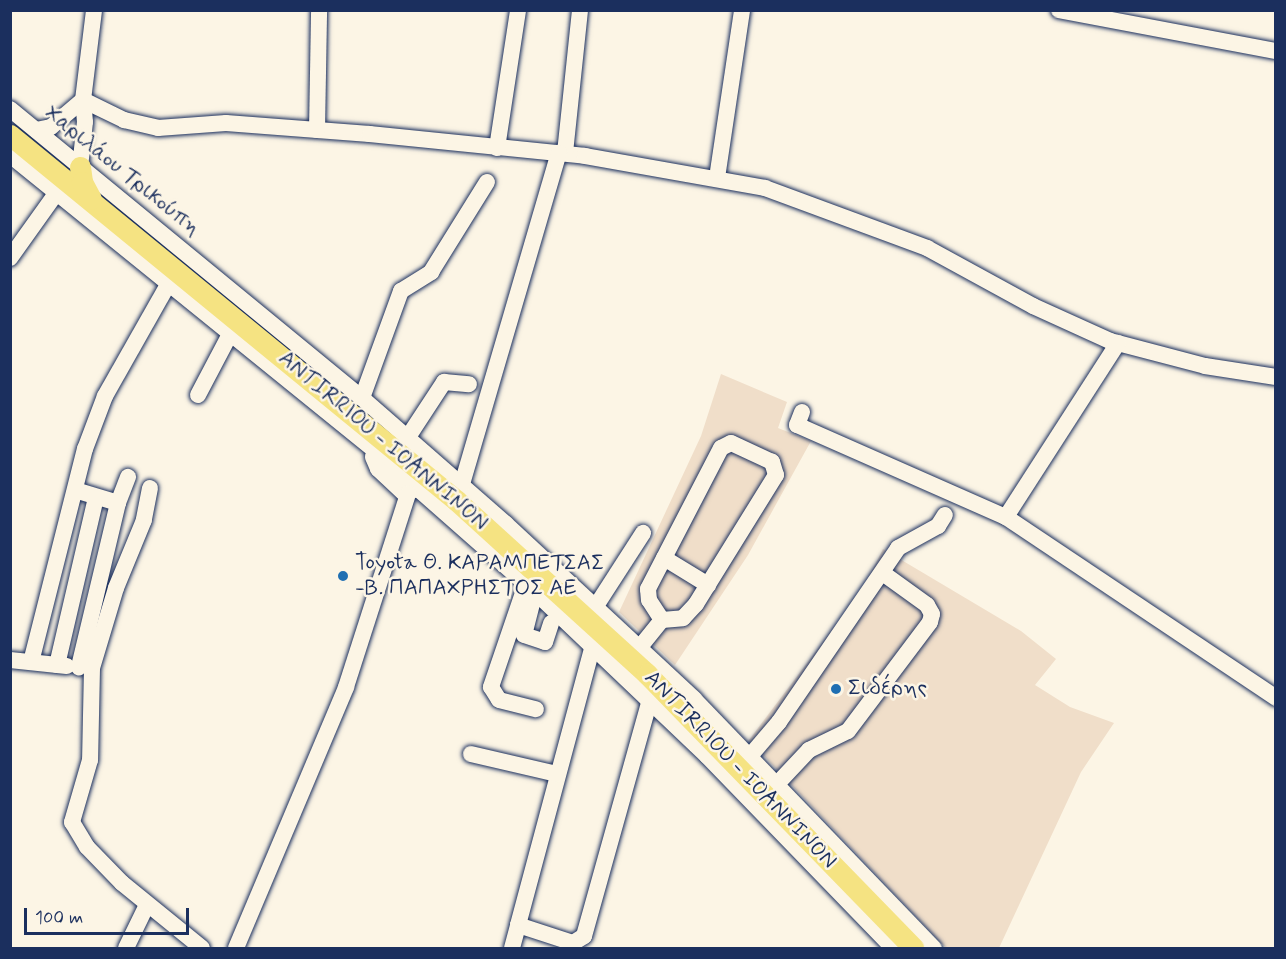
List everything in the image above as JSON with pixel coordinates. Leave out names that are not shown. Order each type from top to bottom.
[{"type":"main road","name":"ANTIRRIOU - IOANNINON","points":[[10,135],[418,467],[610,640],[913,948]]},
{"type":"main road","points":[[80,167],[82,182],[93,202]]},
{"type":"main road","points":[[221,306],[272,367]]},
{"type":"street","points":[[80,167],[85,122],[82,100],[94,10]]},
{"type":"street","points":[[317,130],[315,75],[319,10]]},
{"type":"street","points":[[497,148],[518,10]]},
{"type":"street","points":[[462,484],[562,153],[580,10]]},
{"type":"street","points":[[717,178],[742,10]]},
{"type":"street","points":[[1059,10],[1275,51]]},
{"type":"street","points":[[36,130],[51,127],[82,100]]},
{"type":"street","points":[[82,100],[117,117],[158,128],[226,123],[562,153],[717,178],[781,192],[878,228],[961,265],[1033,306],[1118,343],[1205,366],[1275,377]]},
{"type":"street","name":"Χαριλάου Τρικούπη","points":[[10,108],[362,398],[462,484],[640,647],[750,756],[934,948]]},
{"type":"street","points":[[10,155],[375,451],[413,491],[530,588],[650,700],[893,948]]},
{"type":"street","points":[[362,398],[401,291],[431,272],[488,182]]},
{"type":"street","points":[[10,258],[57,192]]},
{"type":"street","points":[[31,662],[75,490],[105,396],[169,283]]},
{"type":"street","points":[[198,395],[230,333]]},
{"type":"street","points":[[1006,517],[1118,343]]},
{"type":"street","points":[[408,437],[444,382],[469,384]]},
{"type":"street","points":[[802,412],[797,425],[1006,517],[1275,698]]},
{"type":"street","points":[[640,647],[662,620],[683,618],[708,585],[776,475],[772,462],[731,443],[721,448],[648,594],[662,620]]},
{"type":"street","points":[[128,477],[118,503],[85,667],[90,760],[72,822],[87,847],[147,904],[202,948]]},
{"type":"street","points":[[85,667],[144,520],[150,488]]},
{"type":"street","points":[[75,490],[118,503]]},
{"type":"street","points":[[236,948],[346,687],[413,491]]},
{"type":"street","points":[[57,665],[96,498]]},
{"type":"street","points":[[750,756],[764,742],[884,574],[898,548],[938,526],[945,515]]},
{"type":"street","points":[[596,606],[643,533]]},
{"type":"street","points":[[664,558],[708,585]]},
{"type":"street","points":[[777,784],[809,750],[848,731],[930,622],[932,614],[927,605],[884,574]]},
{"type":"street","points":[[530,588],[524,635],[545,642],[551,623]]},
{"type":"street","points":[[530,588],[491,687],[499,700],[536,709]]},
{"type":"street","points":[[512,948],[593,645]]},
{"type":"street","points":[[10,660],[85,667]]},
{"type":"street","points":[[518,925],[573,943],[584,936],[650,700]]},
{"type":"street","points":[[471,754],[557,774]]},
{"type":"street","points":[[126,948],[147,904]]},
{"type":"shaded area","points":[[721,374],[787,402],[778,428],[811,441],[748,555],[675,665],[619,612],[701,436]]},
{"type":"shaded area","points":[[883,549],[1021,631],[1056,659],[1035,685],[1070,707],[1114,723],[1081,772],[999,948],[946,948],[749,740],[862,590]]},
{"type":"place","name":"Toyota Θ. ΚΑΡΑΜΠΕΤΣΑΣ -Β. ΠΑΠΑΧΡΗΣΤΟΣ ΑΕ","points":[[343,576]]},
{"type":"place","name":"Σιδέρης","points":[[836,689]]}]
